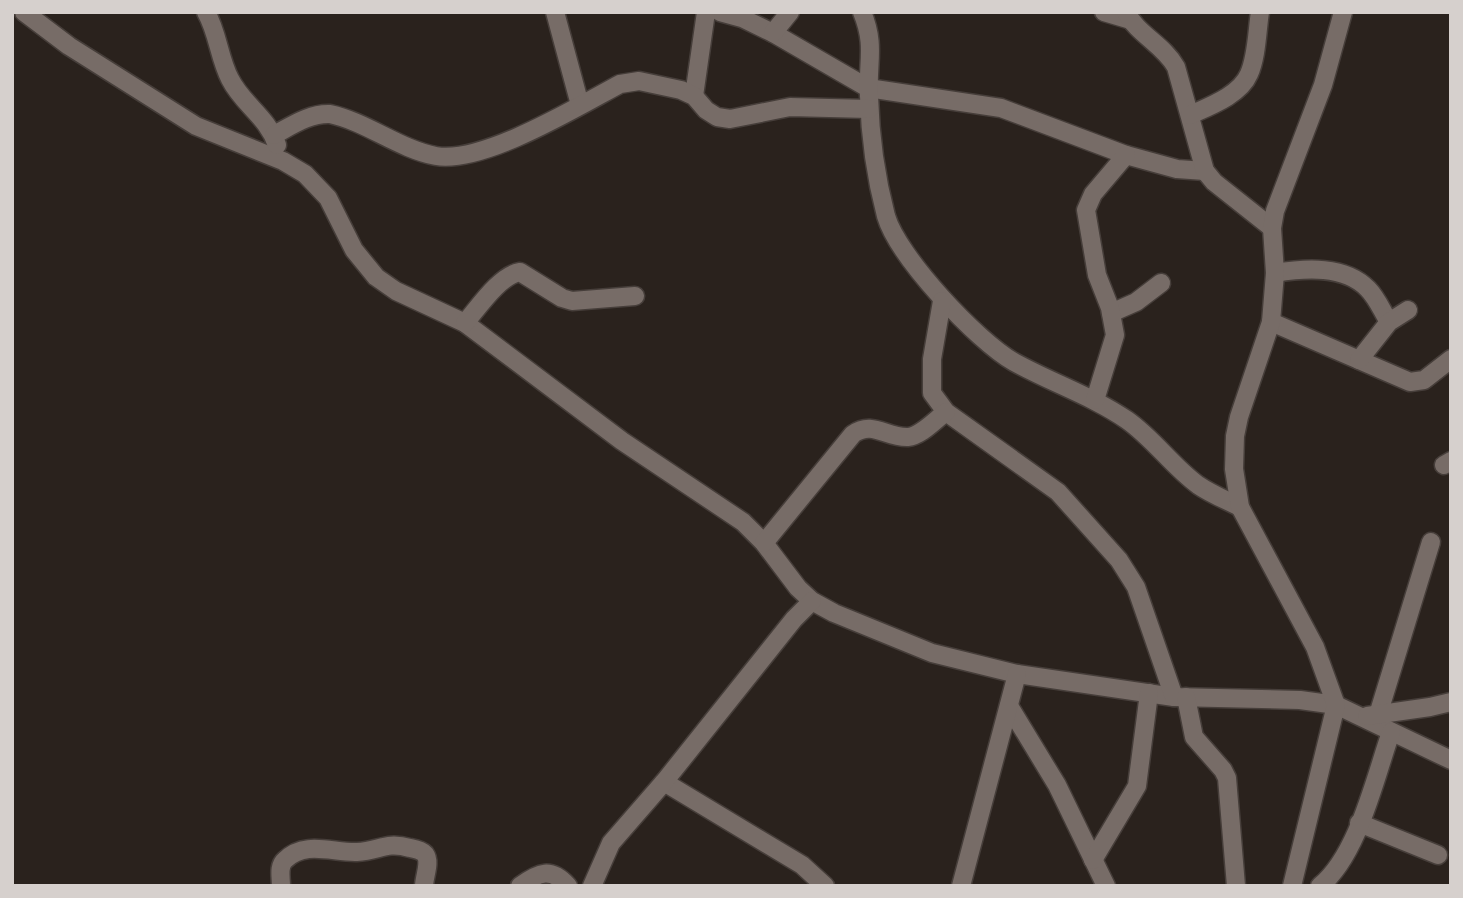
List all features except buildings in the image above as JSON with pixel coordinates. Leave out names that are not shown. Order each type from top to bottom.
[{"type":"street","points":[[24,12],[69,46],[196,126],[283,161],[305,174],[328,198],[354,250],[376,277],[396,290],[465,323],[622,441],[743,522],[764,543],[798,588],[812,601],[834,613],[932,653],[1017,674],[1180,697],[1300,700],[1336,705],[1369,716],[1391,732],[1451,760]]},
{"type":"street","points":[[206,12],[218,39],[229,77],[238,92],[268,123],[283,161]]},
{"type":"street","points":[[555,12],[580,105]]},
{"type":"street","points":[[694,96],[706,12]]},
{"type":"street","points":[[720,12],[742,18],[773,33],[869,88],[1001,108],[1126,155],[1177,169],[1205,171]]},
{"type":"street","points":[[773,33],[790,12]]},
{"type":"street","points":[[862,12],[871,39],[869,108],[879,183],[887,219],[942,301],[1014,362],[1095,400],[1146,434],[1197,484],[1240,507]]},
{"type":"street","points":[[1104,12],[1129,16],[1171,57],[1181,79],[1205,171],[1214,183],[1272,228]]},
{"type":"street","points":[[1190,115],[1223,98],[1249,75],[1260,12]]},
{"type":"street","points":[[1292,886],[1336,705],[1315,647],[1240,507],[1234,469],[1235,436],[1238,417],[1271,322],[1275,273],[1272,228],[1275,211],[1323,85],[1343,12]]},
{"type":"street","points":[[274,135],[304,119],[321,113],[330,114],[423,152],[450,157],[474,153],[542,126],[629,81],[681,90],[694,96],[706,110],[717,117],[730,119],[790,107],[869,108]]},
{"type":"street","points":[[1095,400],[1115,335],[1111,313],[1097,275],[1086,210],[1093,194],[1126,155]]},
{"type":"street","points":[[1275,273],[1309,268],[1331,271],[1354,279],[1370,291],[1389,322]]},
{"type":"street","points":[[465,323],[511,273],[527,274],[562,298],[572,301],[635,296]]},
{"type":"street","points":[[1111,313],[1136,302],[1161,283]]},
{"type":"street","points":[[942,301],[931,379],[932,393],[946,412],[1058,492],[1119,560],[1136,587],[1194,737],[1227,778],[1236,886]]},
{"type":"street","points":[[1359,360],[1389,322],[1408,310]]},
{"type":"street","points":[[1271,322],[1416,383],[1451,359]]},
{"type":"street","points":[[764,543],[853,434],[861,428],[873,428],[908,437],[918,433],[946,412]]},
{"type":"street","points":[[1369,716],[1431,542]]},
{"type":"street","points":[[592,886],[611,843],[812,601]]},
{"type":"street","points":[[961,886],[1017,674]]},
{"type":"street","points":[[1093,860],[1138,786],[1149,693]]},
{"type":"street","points":[[1369,716],[1451,702]]},
{"type":"street","points":[[1009,706],[1057,785],[1105,886]]},
{"type":"street","points":[[1320,886],[1349,849],[1391,732]]},
{"type":"street","points":[[664,782],[802,865],[825,886]]},
{"type":"street","points":[[1359,823],[1438,855]]},
{"type":"street","points":[[281,886],[282,863],[302,850],[312,848],[357,852],[393,844],[418,850],[426,856],[424,886]]},
{"type":"street","points":[[520,886],[545,873],[553,873],[568,886]]}]
